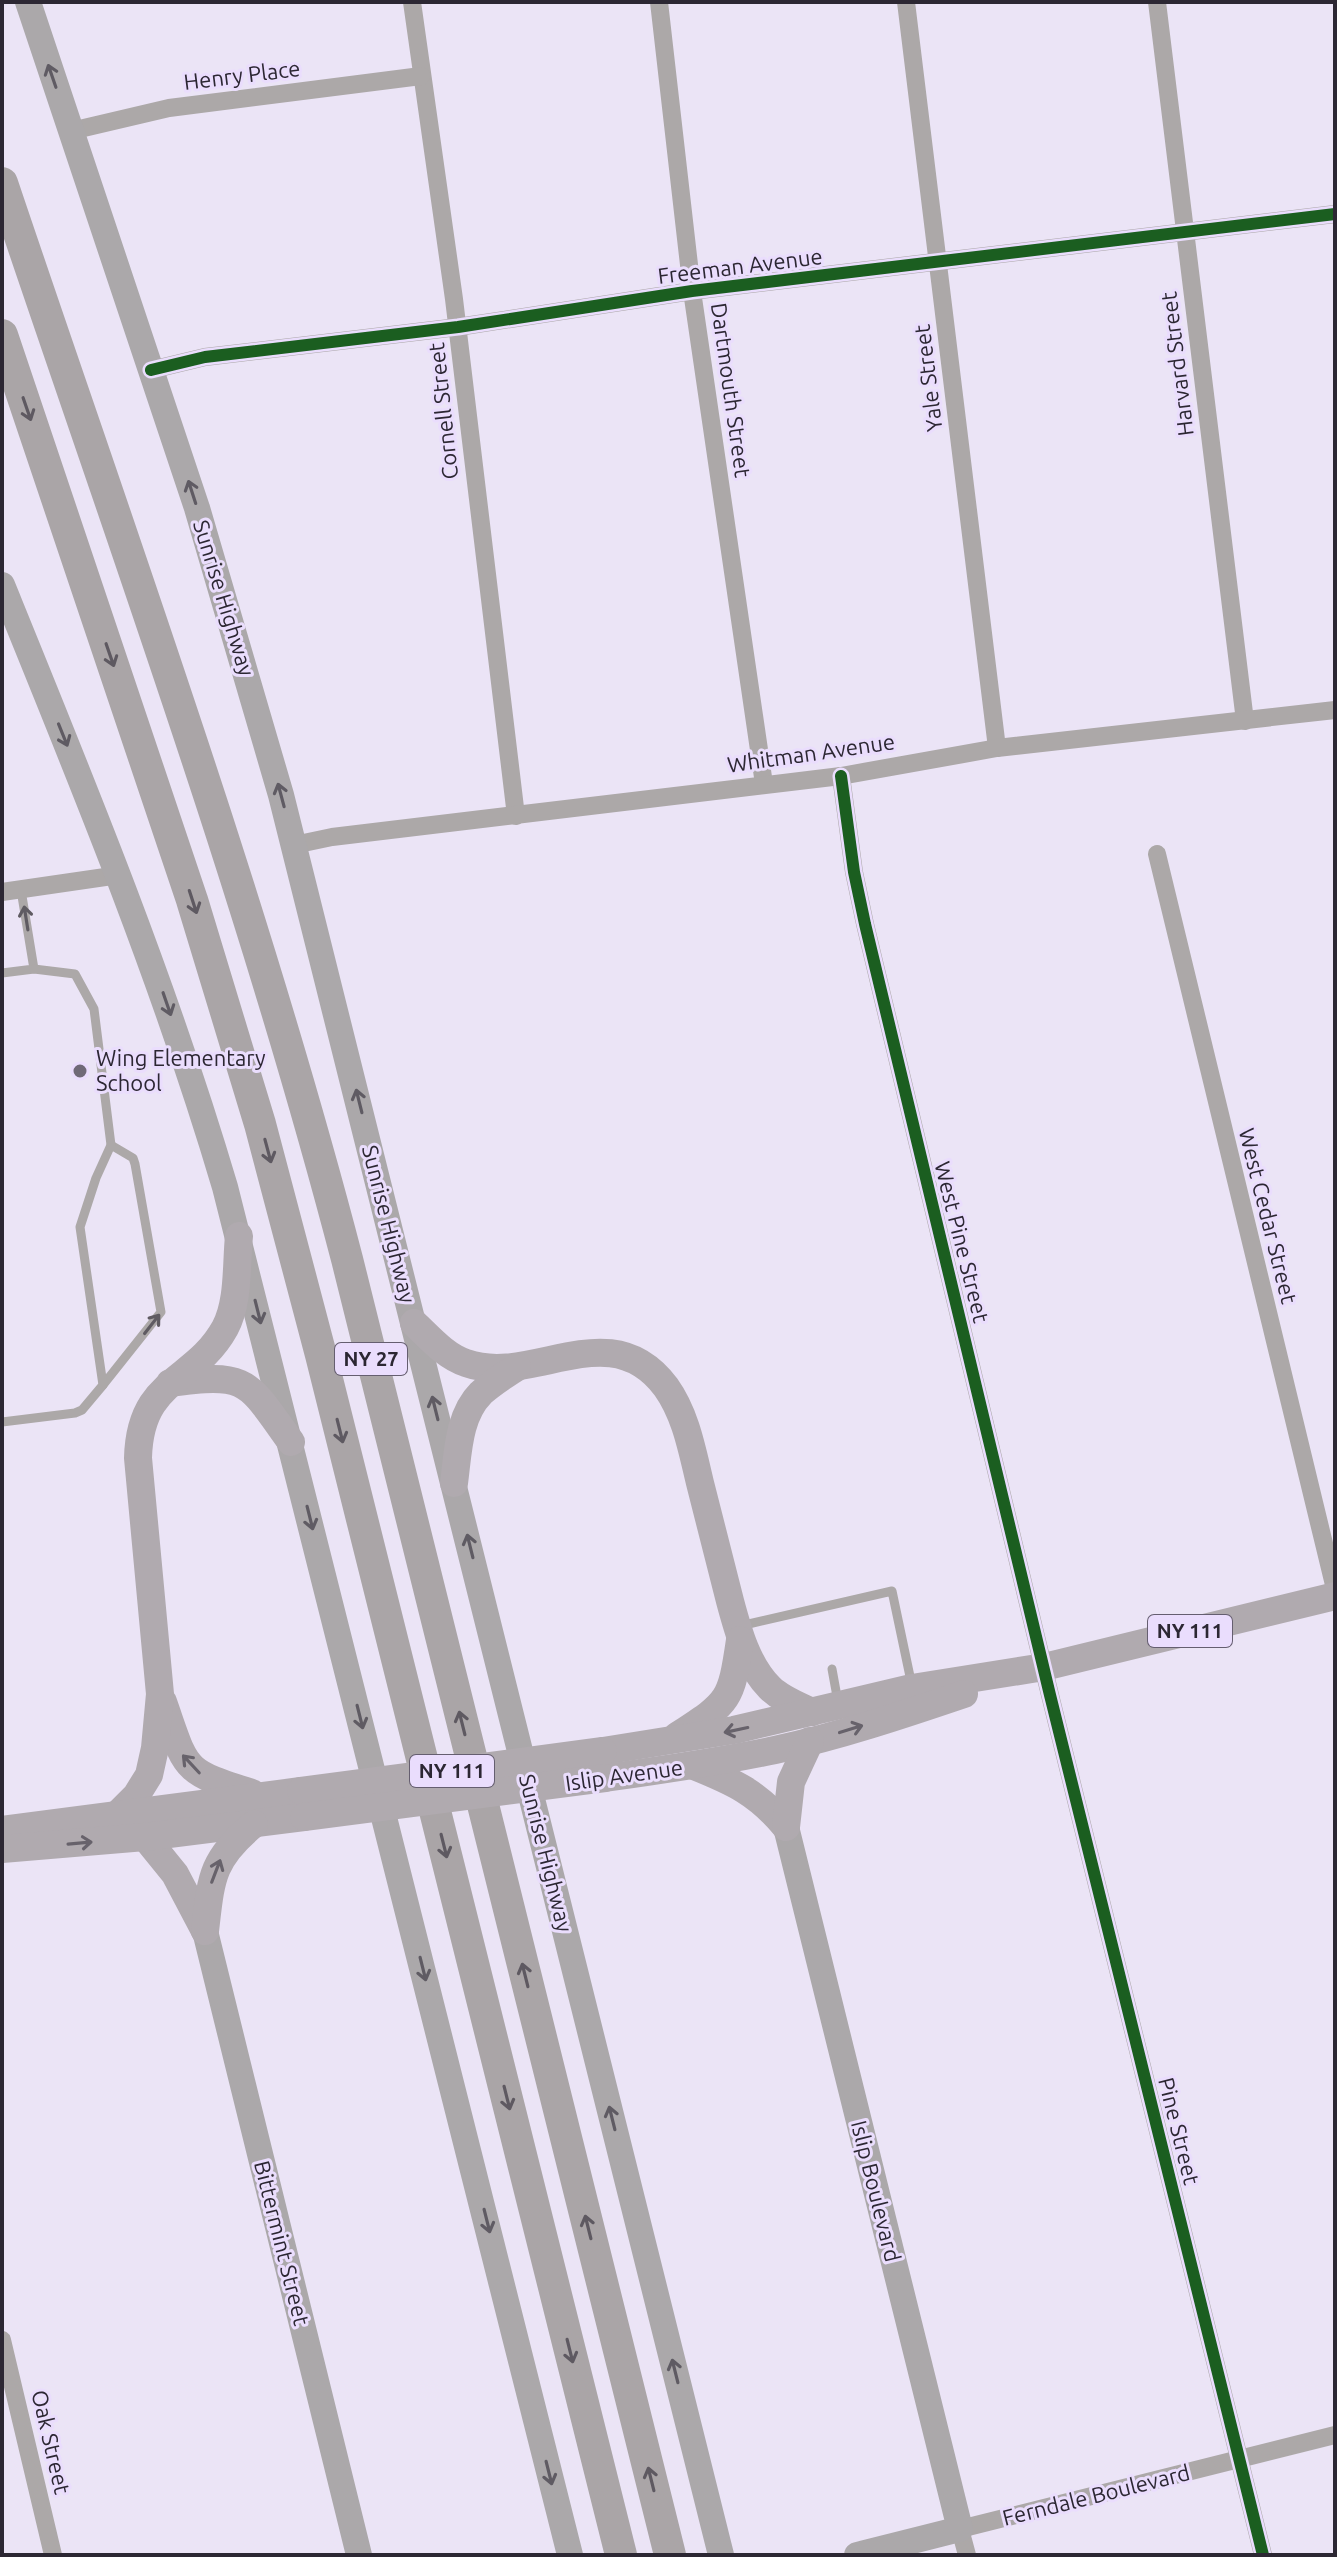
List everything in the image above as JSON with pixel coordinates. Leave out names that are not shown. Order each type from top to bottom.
[{"type":"highway","name":"NY 27","points":[[2,183],[210,798],[305,1104],[347,1259],[670,2555]]},
{"type":"highway","name":"NY 27","points":[[2,335],[183,871],[256,1109],[305,1293],[621,2555]]},
{"type":"main road","name":"Sunrise Highway","points":[[28,2],[232,621],[294,845],[721,2555]]},
{"type":"main road","points":[[2,585],[119,875],[194,1084],[239,1236],[570,2555]]},
{"type":"main road","points":[[117,1815],[136,1796],[149,1775],[160,1694],[138,1444],[140,1431],[148,1409],[170,1383],[213,1346],[226,1326],[233,1302],[239,1236]]},
{"type":"main road","points":[[414,1323],[447,1353],[467,1364],[517,1367],[570,1355],[607,1353],[629,1358],[660,1379],[684,1421],[738,1633],[770,1688],[790,1702],[825,1709]]},
{"type":"main road","points":[[454,1483],[462,1428],[472,1404],[517,1367]]},
{"type":"main road","points":[[170,1383],[220,1377],[241,1383],[258,1397],[291,1442]]},
{"type":"main road","name":"Islip Avenue","points":[[604,1765],[669,1742],[912,1688],[1044,1667],[1335,1596]]},
{"type":"main road","points":[[669,1742],[712,1713],[727,1696],[735,1678],[738,1633]]},
{"type":"main road","name":"Islip Avenue","points":[[2,1849],[254,1824],[302,1804],[604,1765],[694,1765],[810,1741],[916,1710],[1044,1667]]},
{"type":"main road","points":[[160,1694],[178,1747],[190,1767],[207,1779],[260,1795]]},
{"type":"main road","points":[[786,1827],[791,1782],[810,1741]]},
{"type":"main road","points":[[694,1765],[747,1789],[786,1827]]},
{"type":"main road","name":"Islip Avenue","points":[[2,1830],[260,1795],[302,1804]]},
{"type":"main road","points":[[205,1931],[214,1871],[225,1851],[254,1824]]},
{"type":"main road","name":"Islip Boulevard","points":[[786,1827],[960,2529]]},
{"type":"main road","points":[[145,1837],[175,1874],[205,1931]]},
{"type":"main road","name":"Bittermint Street","points":[[205,1931],[359,2555]]},
{"type":"main road","points":[[714,2528],[745,2555]]},
{"type":"main road","name":"Ferndale Boulevard","points":[[857,2555],[960,2529]]},
{"type":"street","name":"Cornell Street","points":[[412,2],[458,327],[516,816]]},
{"type":"street","name":"Dartmouth Street","points":[[659,2],[692,291],[764,784]]},
{"type":"street","name":"Yale Street","points":[[906,2],[997,748]]},
{"type":"street","name":"Harvard Street","points":[[1157,2],[1245,721]]},
{"type":"street","name":"Henry Place","points":[[71,131],[169,108],[421,76]]},
{"type":"street","name":"Freeman Avenue","points":[[151,370],[205,357],[458,327],[692,291],[1335,214]]},
{"type":"street","name":"Whitman Avenue","points":[[294,845],[332,837],[841,776],[997,748],[1335,710]]},
{"type":"street","name":"West Pine Street","points":[[841,776],[865,924],[1057,1716]]},
{"type":"street","name":"West Cedar Street","points":[[1157,854],[1335,1589]]},
{"type":"street","points":[[2,892],[119,875]]},
{"type":"street","name":"Pine Street","points":[[1057,1716],[1263,2555]]},
{"type":"street","name":"Oak Street","points":[[2,2340],[53,2555]]},
{"type":"street","name":"Ferndale Boulevard","points":[[960,2529],[1335,2435]]},
{"type":"street","name":"Islip Boulevard","points":[[960,2529],[967,2555]]},
{"type":"lane","points":[[21,890],[34,969]]},
{"type":"lane","points":[[2,973],[34,969],[75,974],[94,1009],[111,1145],[80,1227],[103,1385]]},
{"type":"lane","points":[[2,1422],[82,1410],[161,1312],[135,1164],[133,1158],[111,1145]]},
{"type":"lane","points":[[738,1633],[892,1591],[912,1688]]},
{"type":"lane","points":[[825,1709],[832,1669]]},
{"type":"cycle path","points":[[151,370],[205,357],[458,327],[692,291],[1335,214]]},
{"type":"cycle path","points":[[841,776],[854,872],[865,924],[1050,1695],[1263,2555]]},
{"type":"place","name":"Wing Elementary School","points":[[80,1071]]}]
